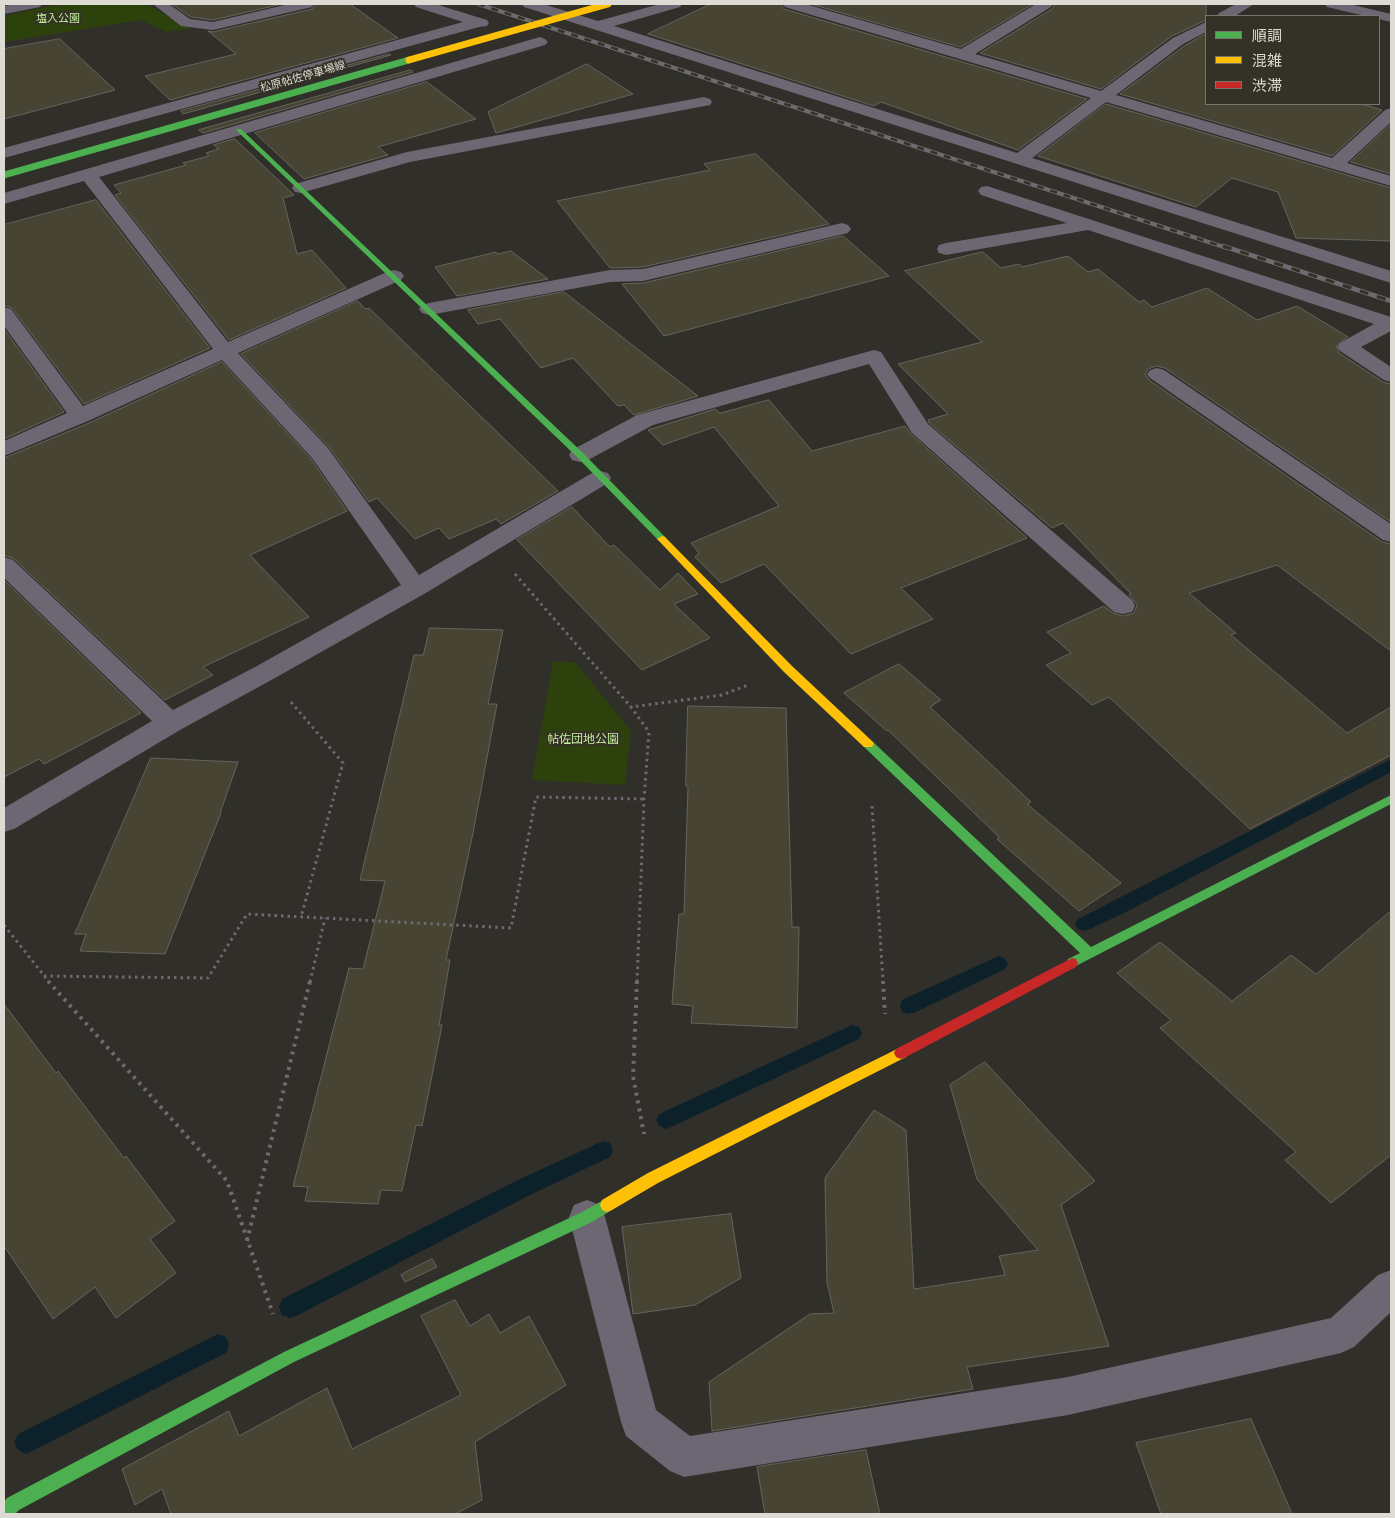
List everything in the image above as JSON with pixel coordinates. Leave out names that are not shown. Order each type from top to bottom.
[{"type":"street","points":[[4,10],[35,4]]},
{"type":"street","points":[[160,4],[186,23],[213,26],[307,4]]},
{"type":"street","points":[[4,200],[540,42],[421,4]]},
{"type":"street","name":"松原帖佐停車場線","points":[[4,175],[608,4]]},
{"type":"street","points":[[601,25],[675,4]]},
{"type":"street","points":[[790,4],[1391,181]]},
{"type":"street","points":[[962,55],[1046,4]]},
{"type":"street","points":[[1226,15],[1247,4]]},
{"type":"street","points":[[1332,4],[1378,15]]},
{"type":"street","points":[[536,5],[1018,160],[1391,277]]},
{"type":"street","points":[[4,152],[479,22]]},
{"type":"street","points":[[1018,160],[1178,41],[1205,27]]},
{"type":"street","points":[[1178,41],[1197,46]]},
{"type":"street","points":[[301,188],[407,157],[704,102]]},
{"type":"street","points":[[1334,164],[1391,112]]},
{"type":"street","points":[[239,130],[428,308],[580,455],[600,478],[788,669],[1090,954]]},
{"type":"street","points":[[89,176],[226,351],[320,453],[415,588]]},
{"type":"street","points":[[988,191],[1391,323],[1347,347],[1391,376]]},
{"type":"street","points":[[946,249],[1091,224]]},
{"type":"street","points":[[428,308],[610,276],[643,276],[842,229]]},
{"type":"street","points":[[4,448],[394,276]]},
{"type":"street","points":[[4,313],[80,416]]},
{"type":"street","points":[[580,455],[645,420],[874,356],[920,428],[1123,606]]},
{"type":"street","points":[[1157,374],[1391,535]]},
{"type":"street","points":[[4,821],[170,724],[415,588],[600,478]]},
{"type":"street","points":[[4,565],[170,724]]},
{"type":"street","points":[[7,1503],[289,1357],[587,1217],[653,1178],[887,1060],[1391,800]]},
{"type":"street","points":[[587,1217],[640,1422],[684,1457],[1068,1396],[1341,1334],[1391,1288]]},
{"type":"path","points":[[489,544],[631,707],[650,732],[644,798],[633,1076],[653,1178]]},
{"type":"path","points":[[631,707],[722,695],[788,669]]},
{"type":"path","points":[[266,672],[343,762],[301,917]]},
{"type":"path","points":[[869,745],[887,1060]]},
{"type":"path","points":[[44,976],[208,978],[247,914],[510,928],[536,796],[644,798]]},
{"type":"path","points":[[247,1241],[325,918]]},
{"type":"path","points":[[4,924],[44,976],[227,1181],[289,1357]]},
{"type":"green space","name":"塩入公園","points":[[59,4],[146,4],[190,29],[166,32],[141,20],[4,42],[4,16]]},
{"type":"green space","name":"帖佐団地公園","points":[[553,661],[576,663],[631,731],[625,785],[532,780]]},
{"type":"building","points":[[172,4],[282,4],[213,20],[191,17]]},
{"type":"building","points":[[316,4],[350,4],[398,38],[170,100],[145,76],[236,54],[208,31],[213,32],[312,9]]},
{"type":"building","points":[[711,4],[781,4],[784,9],[1087,99],[1018,150],[881,102],[874,106],[648,34]]},
{"type":"building","points":[[811,4],[1033,4],[961,47]]},
{"type":"building","points":[[1055,4],[1206,4],[1206,15],[1205,20],[1172,36],[1101,89],[980,53],[1052,9]]},
{"type":"building","points":[[1205,35],[1205,105],[1365,105],[1382,110],[1332,156],[1120,94],[1184,46]]},
{"type":"building","points":[[60,39],[115,90],[4,119],[4,49]]},
{"type":"building","points":[[391,55],[183,114],[181,111]]},
{"type":"building","points":[[587,64],[633,94],[496,133],[488,112]]},
{"type":"building","points":[[411,70],[413,72],[203,133],[199,130]]},
{"type":"building","points":[[427,82],[476,119],[378,147],[388,155],[304,179],[255,133]]},
{"type":"building","points":[[1106,104],[1391,188],[1391,241],[1296,238],[1278,192],[1232,178],[1196,207],[1038,156]]},
{"type":"building","points":[[1391,124],[1391,174],[1351,162]]},
{"type":"building","points":[[235,139],[294,195],[283,198],[297,254],[312,250],[346,288],[229,340],[115,195],[121,193],[114,185],[186,165],[183,163],[209,156],[206,153],[219,149],[214,145]]},
{"type":"building","points":[[756,154],[829,224],[643,267],[610,268],[557,201],[710,170],[704,164]]},
{"type":"building","points":[[96,200],[210,348],[84,404],[12,308],[4,305],[4,225]]},
{"type":"building","points":[[843,236],[889,276],[664,336],[622,284],[643,283]]},
{"type":"building","points":[[511,251],[548,279],[457,296],[435,267],[496,252],[497,254]]},
{"type":"building","points":[[983,252],[1001,268],[1019,264],[1022,267],[1068,256],[1088,272],[1098,269],[1139,302],[1144,300],[1152,307],[1207,288],[1257,320],[1297,306],[1348,337],[1336,346],[1339,353],[1383,382],[1391,384],[1391,522],[1165,368],[1156,366],[1148,369],[1145,374],[1149,380],[1382,542],[1391,544],[1391,651],[1277,565],[1189,593],[1236,633],[1231,635],[1347,733],[1391,707],[1391,755],[1250,829],[1109,697],[1092,705],[1046,665],[1071,653],[1047,632],[1104,606],[1113,613],[1123,616],[1134,613],[1137,605],[1129,595],[1131,594],[1063,523],[1052,528],[929,423],[928,420],[948,414],[898,364],[982,342],[905,271]]},
{"type":"building","points":[[564,292],[698,396],[634,415],[624,405],[618,406],[573,358],[541,368],[500,319],[478,324],[468,310]]},
{"type":"building","points":[[358,301],[365,309],[369,308],[558,491],[501,524],[496,519],[449,539],[439,528],[415,539],[377,498],[369,502],[329,447],[241,354]]},
{"type":"building","points":[[4,329],[64,412],[4,439]]},
{"type":"building","points":[[222,362],[311,459],[347,511],[250,555],[309,617],[203,667],[213,675],[165,700],[14,559],[4,555],[4,458],[89,423]]},
{"type":"building","points":[[769,400],[812,451],[905,426],[911,434],[1027,538],[901,588],[933,619],[851,654],[764,564],[721,583],[695,557],[699,553],[691,543],[779,506],[714,427],[663,445],[648,430],[715,409],[720,413]]},
{"type":"building","points":[[572,507],[610,547],[614,545],[660,590],[678,573],[698,594],[674,604],[710,638],[642,670],[517,540]]},
{"type":"building","points":[[4,580],[141,713],[44,764],[39,759],[4,777]]},
{"type":"building","points":[[430,628],[503,630],[488,704],[497,704],[473,833],[446,960],[450,960],[439,1025],[442,1025],[422,1126],[416,1125],[402,1191],[381,1190],[378,1204],[305,1201],[308,1187],[293,1186],[349,968],[363,969],[385,881],[360,880],[414,655],[423,655]]},
{"type":"building","points":[[899,664],[941,700],[930,707],[1031,802],[1027,804],[1121,883],[1079,911],[997,839],[999,837],[888,730],[844,693]]},
{"type":"building","points":[[688,706],[786,708],[792,927],[799,927],[797,1028],[691,1023],[693,1006],[672,1004],[679,914],[684,914],[688,787],[686,786]]},
{"type":"building","points":[[151,758],[238,762],[221,813],[165,954],[80,951],[86,934],[75,934]]},
{"type":"building","points":[[1391,911],[1391,1155],[1331,1203],[1285,1160],[1296,1152],[1160,1028],[1171,1020],[1117,973],[1160,942],[1232,1001],[1291,955],[1316,974]]},
{"type":"building","points":[[4,1004],[56,1073],[58,1071],[175,1221],[150,1239],[176,1273],[116,1318],[95,1287],[53,1319],[4,1246]]},
{"type":"building","points":[[985,1062],[1095,1181],[1061,1205],[1109,1346],[967,1367],[973,1389],[712,1431],[709,1382],[810,1314],[834,1313],[827,1282],[825,1178],[874,1110],[906,1130],[914,1289],[1005,1275],[999,1256],[1038,1250],[977,1179],[950,1085]]},
{"type":"building","points":[[731,1214],[741,1278],[695,1305],[633,1314],[622,1227]]},
{"type":"building","points":[[432,1259],[437,1267],[405,1282],[401,1275]]},
{"type":"building","points":[[455,1300],[470,1326],[489,1314],[500,1333],[529,1316],[566,1385],[475,1442],[482,1500],[455,1514],[171,1514],[162,1489],[135,1505],[122,1469],[229,1411],[239,1436],[327,1388],[352,1449],[461,1395],[421,1316]]},
{"type":"building","points":[[1251,1419],[1292,1514],[1161,1514],[1136,1443]]},
{"type":"building","points":[[866,1450],[880,1514],[765,1514],[757,1467]]},
{"type":"waterway","points":[[1084,924],[1391,765]]},
{"type":"waterway","points":[[909,1006],[999,964]]},
{"type":"waterway","points":[[666,1120],[852,1033]]},
{"type":"waterway","points":[[290,1307],[525,1187],[603,1150]]},
{"type":"waterway","points":[[26,1442],[218,1345]]},
{"type":"railway","points":[[478,4],[1227,248]]},
{"type":"railway","points":[[1223,246],[1391,301]]},
{"type":"traffic: fast","points":[[4,175],[409,60]]},
{"type":"traffic: fast","points":[[239,130],[580,455],[662,539]]},
{"type":"traffic: fast","points":[[868,744],[1090,954]]},
{"type":"traffic: fast","points":[[1072,963],[1391,799]]},
{"type":"traffic: fast","points":[[4,1514],[13,1504],[289,1357],[587,1217],[607,1205]]},
{"type":"traffic: slow","points":[[409,60],[608,4]]},
{"type":"traffic: slow","points":[[662,539],[788,669],[868,744]]},
{"type":"traffic: slow","points":[[607,1205],[653,1178],[901,1053]]},
{"type":"traffic: jam","points":[[901,1053],[1072,963]]}]
